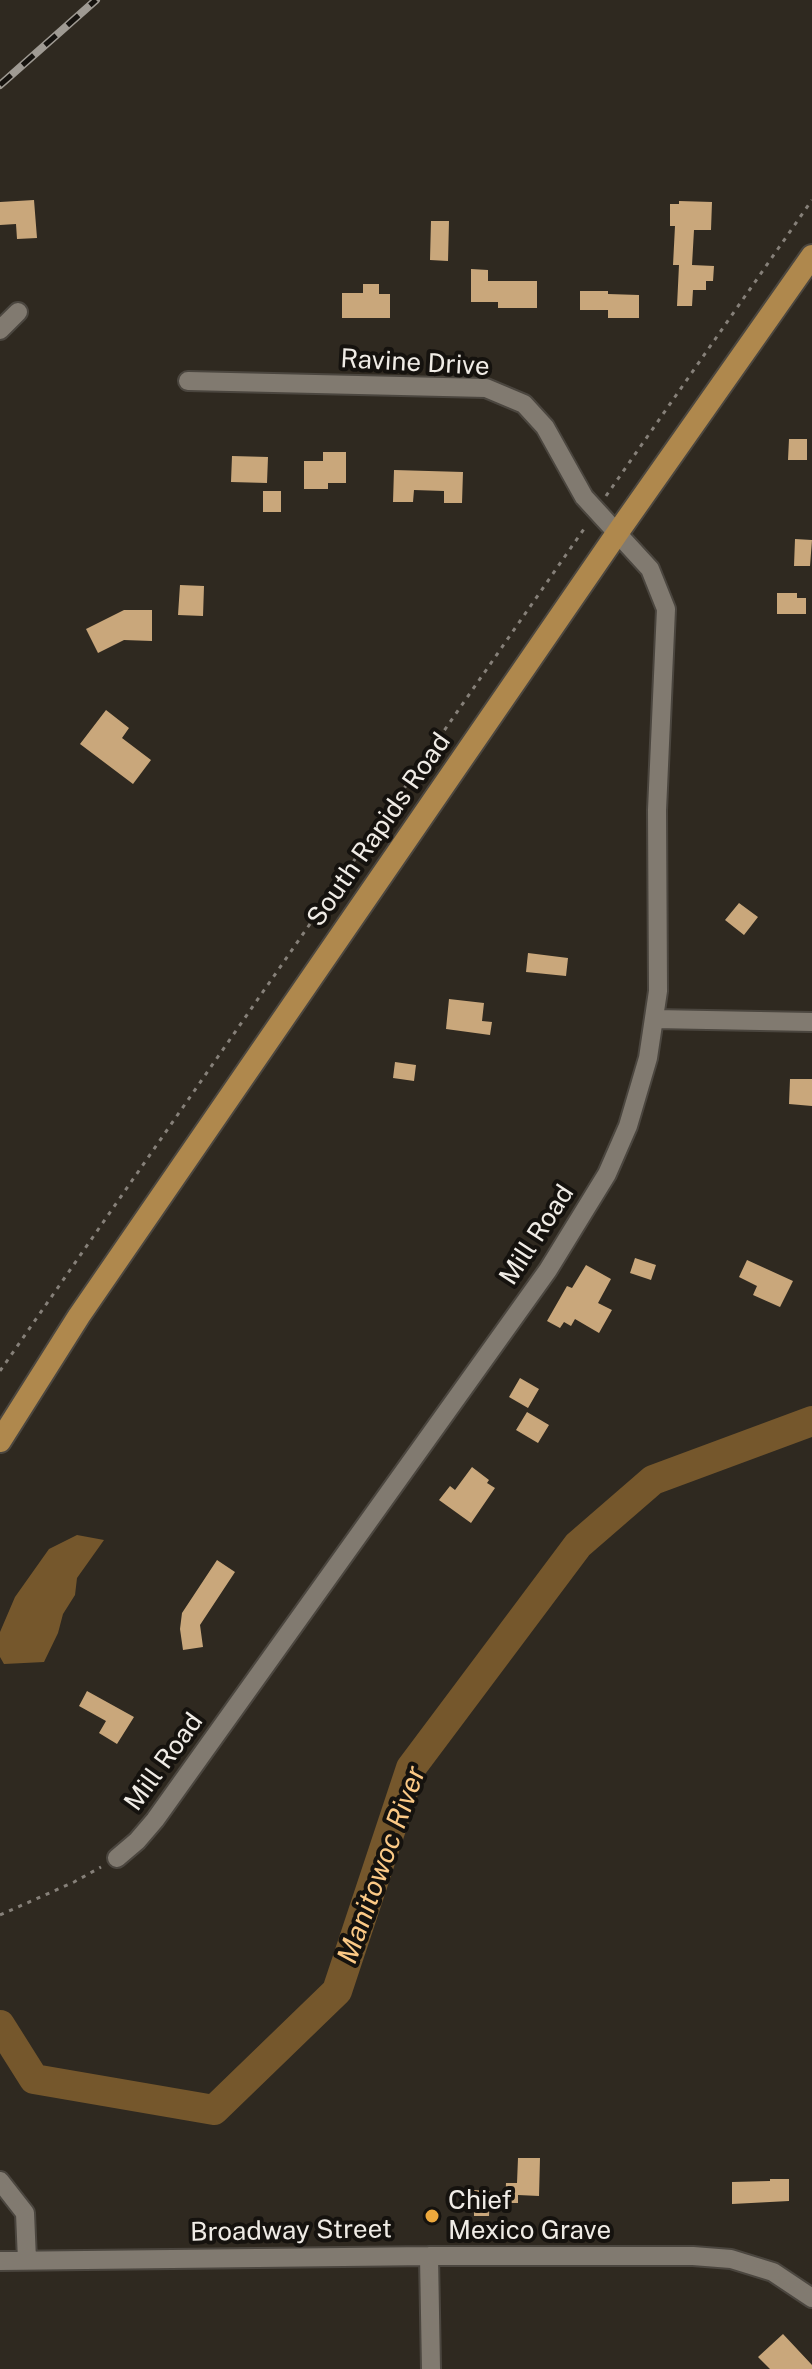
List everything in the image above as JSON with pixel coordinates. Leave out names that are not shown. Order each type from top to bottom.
[{"type":"main road","name":"South Rapids Road","points":[[0,1441],[79,1316],[618,532],[808,271]]},
{"type":"street","points":[[0,330],[18,312]]},
{"type":"street","name":"Ravine Drive","points":[[188,381],[486,388],[524,404],[545,427],[584,497],[618,532]]},
{"type":"street","name":"Mill Road","points":[[117,1858],[155,1820],[548,1270],[607,1174],[628,1126],[648,1058],[658,991],[657,810],[666,609],[650,569],[618,532]]},
{"type":"street","points":[[655,1019],[812,1022]]},
{"type":"street","points":[[0,2181],[25,2213],[27,2260]]},
{"type":"street","points":[[429,2256],[431,2369]]},
{"type":"street","name":"Broadway Street","points":[[0,2261],[693,2256],[731,2259],[773,2272],[812,2298]]},
{"type":"path","points":[[0,1371],[812,200]]},
{"type":"path","points":[[0,1915],[74,1882],[117,1858]]},
{"type":"shaded area","points":[[77,1535],[104,1540],[77,1578],[75,1595],[63,1614],[44,1662],[4,1664],[0,1657],[0,1632],[15,1597],[49,1549]]},
{"type":"building","points":[[34,200],[37,238],[17,239],[16,224],[0,225],[0,202]]},
{"type":"building","points":[[679,201],[712,202],[711,230],[694,230],[692,265],[714,266],[713,281],[706,281],[706,290],[693,290],[692,306],[677,306],[679,265],[673,265],[675,226],[670,226],[670,204],[679,204]]},
{"type":"building","points":[[431,221],[449,221],[448,261],[430,260]]},
{"type":"building","points":[[471,269],[488,270],[488,281],[537,281],[537,308],[498,308],[498,302],[471,302]]},
{"type":"building","points":[[363,284],[379,284],[379,294],[390,294],[390,318],[342,318],[342,293],[363,293]]},
{"type":"building","points":[[580,291],[639,295],[639,318],[608,318],[608,310],[580,310]]},
{"type":"building","points":[[789,439],[807,439],[807,460],[788,460]]},
{"type":"building","points":[[323,452],[346,452],[346,483],[328,483],[328,489],[304,489],[304,461],[323,461]]},
{"type":"building","points":[[232,456],[268,457],[267,483],[231,482]]},
{"type":"building","points":[[394,470],[463,472],[462,503],[444,503],[444,491],[414,490],[413,502],[393,502]]},
{"type":"building","points":[[263,491],[281,491],[281,512],[263,512]]},
{"type":"building","points":[[795,539],[812,540],[810,566],[794,566]]},
{"type":"building","points":[[180,585],[204,586],[203,616],[178,615]]},
{"type":"building","points":[[777,593],[797,593],[797,598],[806,598],[806,614],[777,614]]},
{"type":"building","points":[[124,610],[152,610],[152,641],[124,640],[98,653],[86,629]]},
{"type":"building","points":[[106,710],[129,728],[122,738],[151,760],[133,784],[80,744]]},
{"type":"building","points":[[739,903],[758,917],[744,935],[725,920]]},
{"type":"building","points":[[528,953],[568,958],[566,976],[526,972]]},
{"type":"building","points":[[449,999],[484,1003],[482,1021],[492,1022],[490,1035],[446,1029]]},
{"type":"building","points":[[395,1062],[416,1065],[414,1081],[393,1078]]},
{"type":"building","points":[[790,1079],[812,1079],[812,1106],[789,1104]]},
{"type":"building","points":[[635,1258],[656,1265],[651,1280],[630,1273]]},
{"type":"building","points":[[747,1260],[793,1281],[780,1307],[753,1295],[757,1286],[739,1277]]},
{"type":"building","points":[[586,1265],[611,1279],[598,1303],[612,1310],[599,1333],[575,1319],[571,1326],[564,1322],[560,1328],[547,1321],[567,1286],[572,1288]]},
{"type":"building","points":[[520,1378],[539,1389],[528,1408],[509,1397]]},
{"type":"building","points":[[527,1412],[549,1425],[538,1443],[516,1430]]},
{"type":"building","points":[[472,1467],[495,1488],[471,1523],[439,1500],[450,1486],[455,1490]]},
{"type":"building","points":[[217,1560],[235,1572],[200,1625],[203,1647],[183,1650],[180,1629],[182,1613]]},
{"type":"building","points":[[87,1691],[134,1717],[117,1744],[99,1733],[106,1721],[79,1706]]},
{"type":"building","points":[[518,2158],[540,2158],[539,2196],[518,2195],[518,2203],[505,2203],[506,2183],[517,2183]]},
{"type":"building","points":[[789,2179],[789,2201],[732,2204],[732,2182]]},
{"type":"building","points":[[474,2190],[490,2191],[489,2216],[474,2216]]},
{"type":"building","points":[[783,2334],[812,2365],[812,2369],[770,2369],[758,2357]]},
{"type":"waterway","name":"Manitowoc River","points":[[0,2025],[34,2079],[214,2110],[337,1991],[411,1768],[578,1545],[653,1480],[812,1421]]},
{"type":"railway","points":[[0,85],[96,0]]},
{"type":"place","name":"Chief Mexico Grave","points":[[432,2216]]}]
